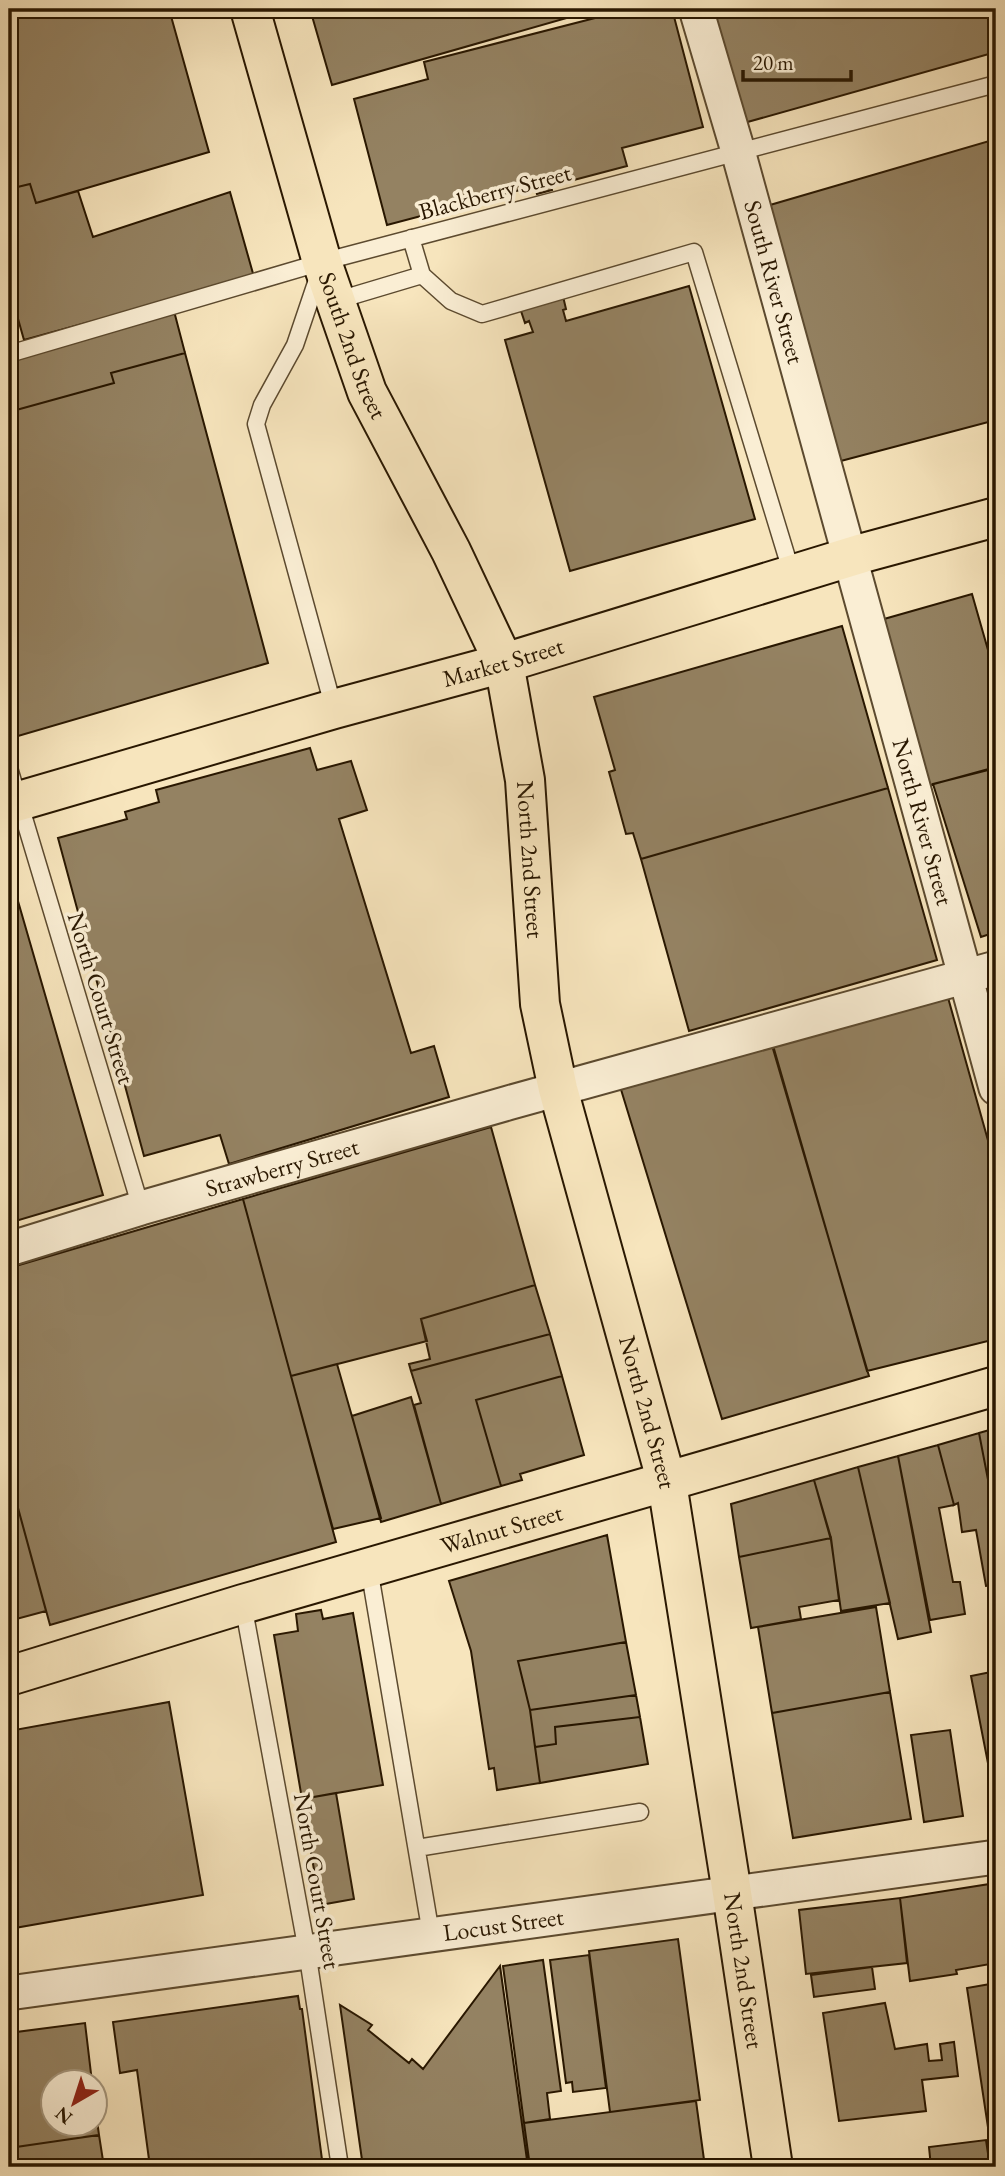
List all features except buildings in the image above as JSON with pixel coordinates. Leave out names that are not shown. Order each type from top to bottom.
[{"type":"main road","name":"South 2nd Street","points":[[250,9],[322,262],[367,392],[451,551],[504,663]]},
{"type":"main road","name":"Market Street","points":[[12,791],[504,663],[849,557],[996,517]]},
{"type":"main road","name":"North 2nd Street","points":[[504,663],[525,780],[540,1004],[558,1089],[667,1483],[733,1893],[773,2167]]},
{"type":"main road","name":"Walnut Street","points":[[9,1676],[243,1604],[996,1386]]},
{"type":"street","name":"South River Street","points":[[696,9],[738,151],[849,557]]},
{"type":"street","name":"North River Street","points":[[849,557],[981,973],[996,1088]]},
{"type":"street","name":"Strawberry Street","points":[[9,1249],[141,1208],[558,1089],[981,973]]},
{"type":"street","name":"Locust Street","points":[[9,1993],[996,1857]]},
{"type":"lane","name":"Blackberry Street","points":[[9,354],[322,262],[996,84]]},
{"type":"lane","points":[[411,238],[422,275],[451,301],[482,314],[694,252],[792,574]]},
{"type":"lane","points":[[322,262],[295,345],[262,405],[256,424],[334,709]]},
{"type":"lane","points":[[335,301],[422,275]]},
{"type":"lane","name":"North Court Street","points":[[12,791],[141,1208]]},
{"type":"lane","points":[[369,1568],[431,1934]]},
{"type":"lane","name":"North Court Street","points":[[243,1604],[307,1951],[340,2167]]},
{"type":"lane","points":[[417,1848],[639,1812]]}]
